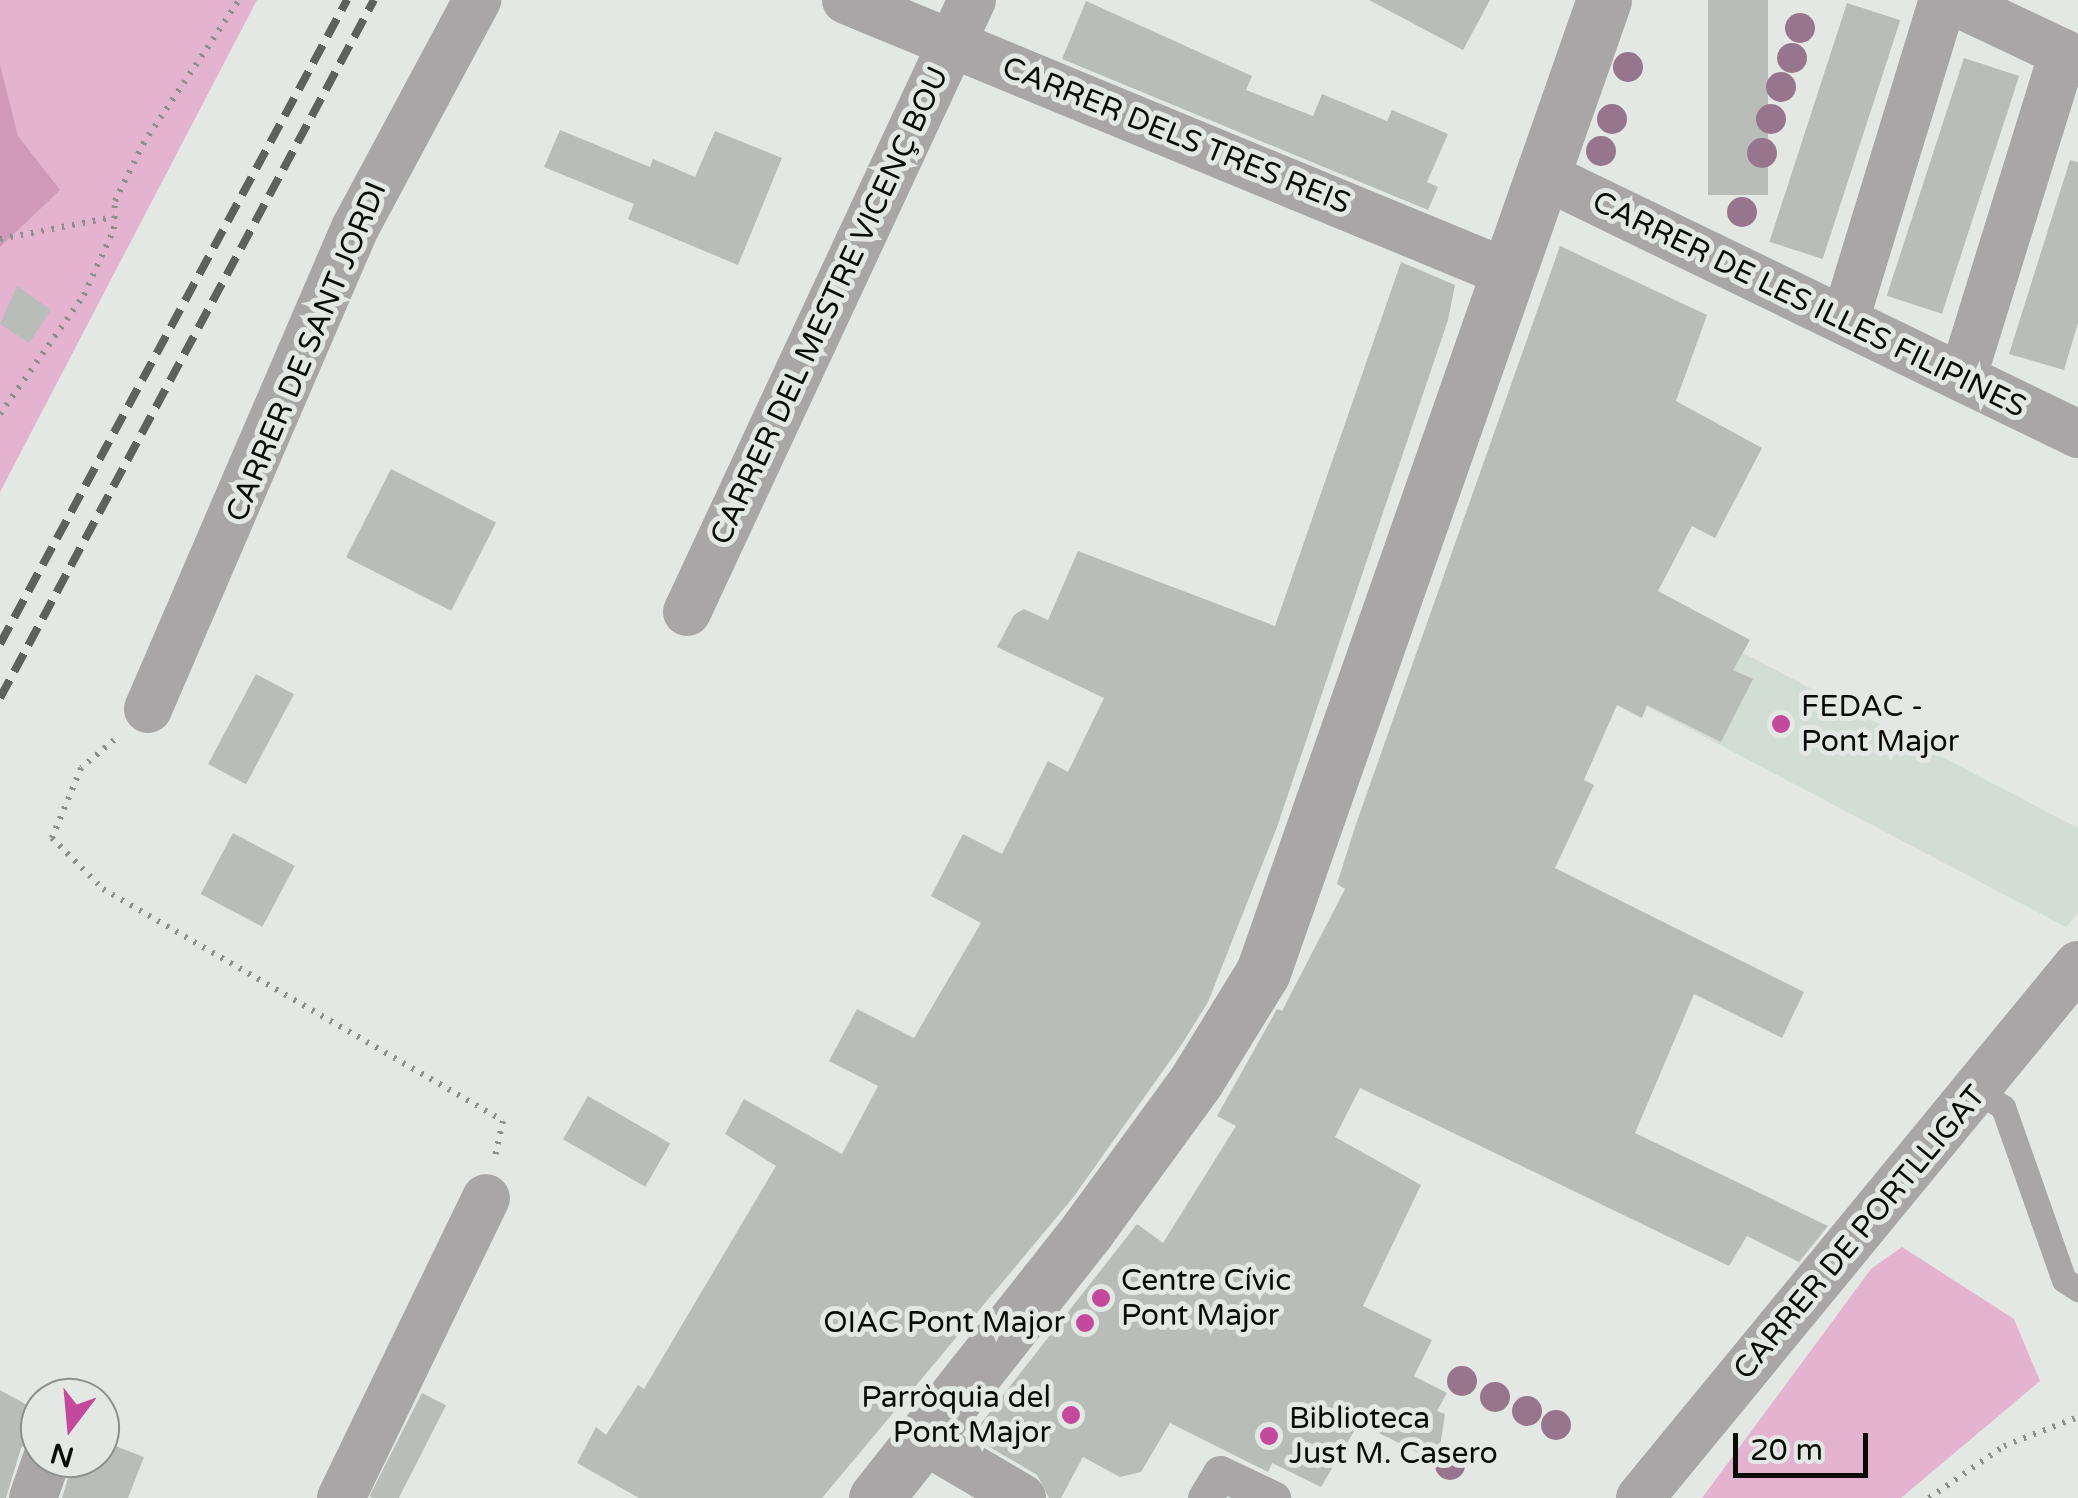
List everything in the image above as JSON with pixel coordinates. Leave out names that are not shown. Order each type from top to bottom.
[{"type":"street","name":"CARRER DE SANT JORDI","points":[[148,709],[355,228],[477,0]]},
{"type":"street","name":"CARRER DELS TRES REIS","points":[[846,0],[1506,272]]},
{"type":"street","name":"CARRER DEL MESTRE VICENÇ BOU","points":[[687,612],[972,0]]},
{"type":"street","points":[[876,1498],[1119,1187],[1196,1081],[1262,972],[1410,567],[1506,272],[1604,0]]},
{"type":"street","points":[[1846,317],[1943,0]]},
{"type":"street","points":[[1952,0],[2003,11],[2070,57],[1964,376]]},
{"type":"street","name":"CARRER DE LES ILLES FILIPINES","points":[[1541,174],[1638,226],[1846,317],[2078,434]]},
{"type":"street","name":"CARRER DE PORTLLIGAT","points":[[1640,1498],[2078,965]]},
{"type":"street","points":[[341,1498],[486,1198]]},
{"type":"street","points":[[922,1440],[1022,1498]]},
{"type":"street","points":[[1205,1498],[1220,1472],[1273,1498]]},
{"type":"lane","points":[[1978,1091],[2004,1107],[2064,1280],[2078,1289]]},
{"type":"path","points":[[0,414],[84,295],[114,216],[115,201],[146,138],[239,0]]},
{"type":"path","points":[[0,239],[114,216]]},
{"type":"path","points":[[148,709],[81,768],[52,838],[103,888],[503,1121],[486,1198]]},
{"type":"path","points":[[1929,1498],[2004,1446],[2078,1417]]},
{"type":"shaded area","points":[[0,0],[257,0],[0,492]]},
{"type":"shaded area","points":[[0,65],[18,136],[60,190],[0,247]]},
{"type":"shaded area","name":"FEDAC - Pont Major","points":[[1550,552],[2078,828],[2078,913],[2066,927],[1568,665]]},
{"type":"shaded area","points":[[1902,1247],[2014,1319],[2040,1381],[1901,1498],[1702,1498],[1871,1269]]},
{"type":"building","points":[[1369,0],[1490,0],[1463,50]]},
{"type":"building","points":[[1708,0],[1768,0],[1768,195],[1708,195]]},
{"type":"building","points":[[1086,1],[1252,76],[1246,90],[1313,116],[1322,94],[1387,121],[1392,110],[1448,134],[1427,182],[1438,187],[1428,210],[1062,59]]},
{"type":"building","points":[[1847,3],[1900,20],[1823,259],[1769,242]]},
{"type":"building","points":[[1964,58],[2019,76],[1942,314],[1887,296]]},
{"type":"building","points":[[560,130],[650,167],[653,159],[695,177],[715,131],[782,158],[738,265],[628,219],[634,204],[544,167]]},
{"type":"building","points":[[2070,160],[2078,162],[2078,323],[2064,370],[2009,354]]},
{"type":"building","points":[[1560,246],[1707,315],[1676,401],[1762,448],[1715,538],[1692,526],[1658,591],[1750,640],[1733,670],[1753,679],[1721,742],[1647,705],[1642,718],[1617,705],[1584,780],[1594,785],[1555,868],[1804,992],[1782,1038],[1694,994],[1635,1133],[1828,1226],[1799,1262],[1747,1236],[1729,1266],[1360,1088],[1335,1137],[1421,1185],[1363,1306],[1432,1340],[1414,1376],[1447,1393],[1437,1411],[1445,1414],[1440,1447],[1432,1446],[1427,1457],[1359,1423],[1321,1487],[1272,1463],[1268,1472],[1170,1423],[1141,1472],[1120,1477],[1083,1457],[1061,1498],[1049,1498],[1037,1475],[971,1436],[1137,1224],[1163,1243],[1236,1126],[1217,1116],[1277,1009],[1282,1011],[1345,889],[1337,884],[1355,827]]},
{"type":"building","points":[[1401,262],[1455,285],[1448,320],[1277,827],[1208,1002],[1182,1044],[1072,1199],[822,1498],[639,1498],[577,1463],[596,1427],[606,1435],[638,1385],[644,1389],[776,1166],[725,1134],[744,1099],[842,1154],[878,1086],[829,1061],[857,1009],[914,1038],[981,923],[931,896],[963,834],[1002,854],[1048,761],[1068,772],[1104,698],[997,647],[1014,615],[1024,609],[1048,620],[1078,551],[1275,626]]},
{"type":"building","points":[[17,286],[51,310],[29,343],[0,324]]},
{"type":"building","points":[[391,469],[496,523],[451,611],[346,557]]},
{"type":"building","points":[[256,674],[294,694],[246,784],[208,764]]},
{"type":"building","points":[[233,833],[295,866],[262,927],[201,894]]},
{"type":"building","points":[[588,1096],[670,1144],[645,1187],[563,1139]]},
{"type":"building","points":[[0,1390],[20,1401],[20,1451],[6,1498],[0,1498]]},
{"type":"building","points":[[422,1393],[446,1405],[399,1498],[369,1496]]},
{"type":"building","points":[[120,1448],[144,1457],[128,1498],[62,1498],[68,1478],[120,1478]]},
{"type":"railway","points":[[0,644],[347,0]]},
{"type":"railway","points":[[0,698],[374,0]]},
{"type":"place","name":"FEDAC - Pont Major","points":[[1781,724]]},
{"type":"place","name":"Centre Cívic Pont Major","points":[[1101,1298]]},
{"type":"place","name":"OIAC Pont Major","points":[[1085,1323]]},
{"type":"place","name":"Parròquia del Pont Major","points":[[1071,1415]]},
{"type":"place","name":"Biblioteca Just M. Casero","points":[[1269,1436]]}]
